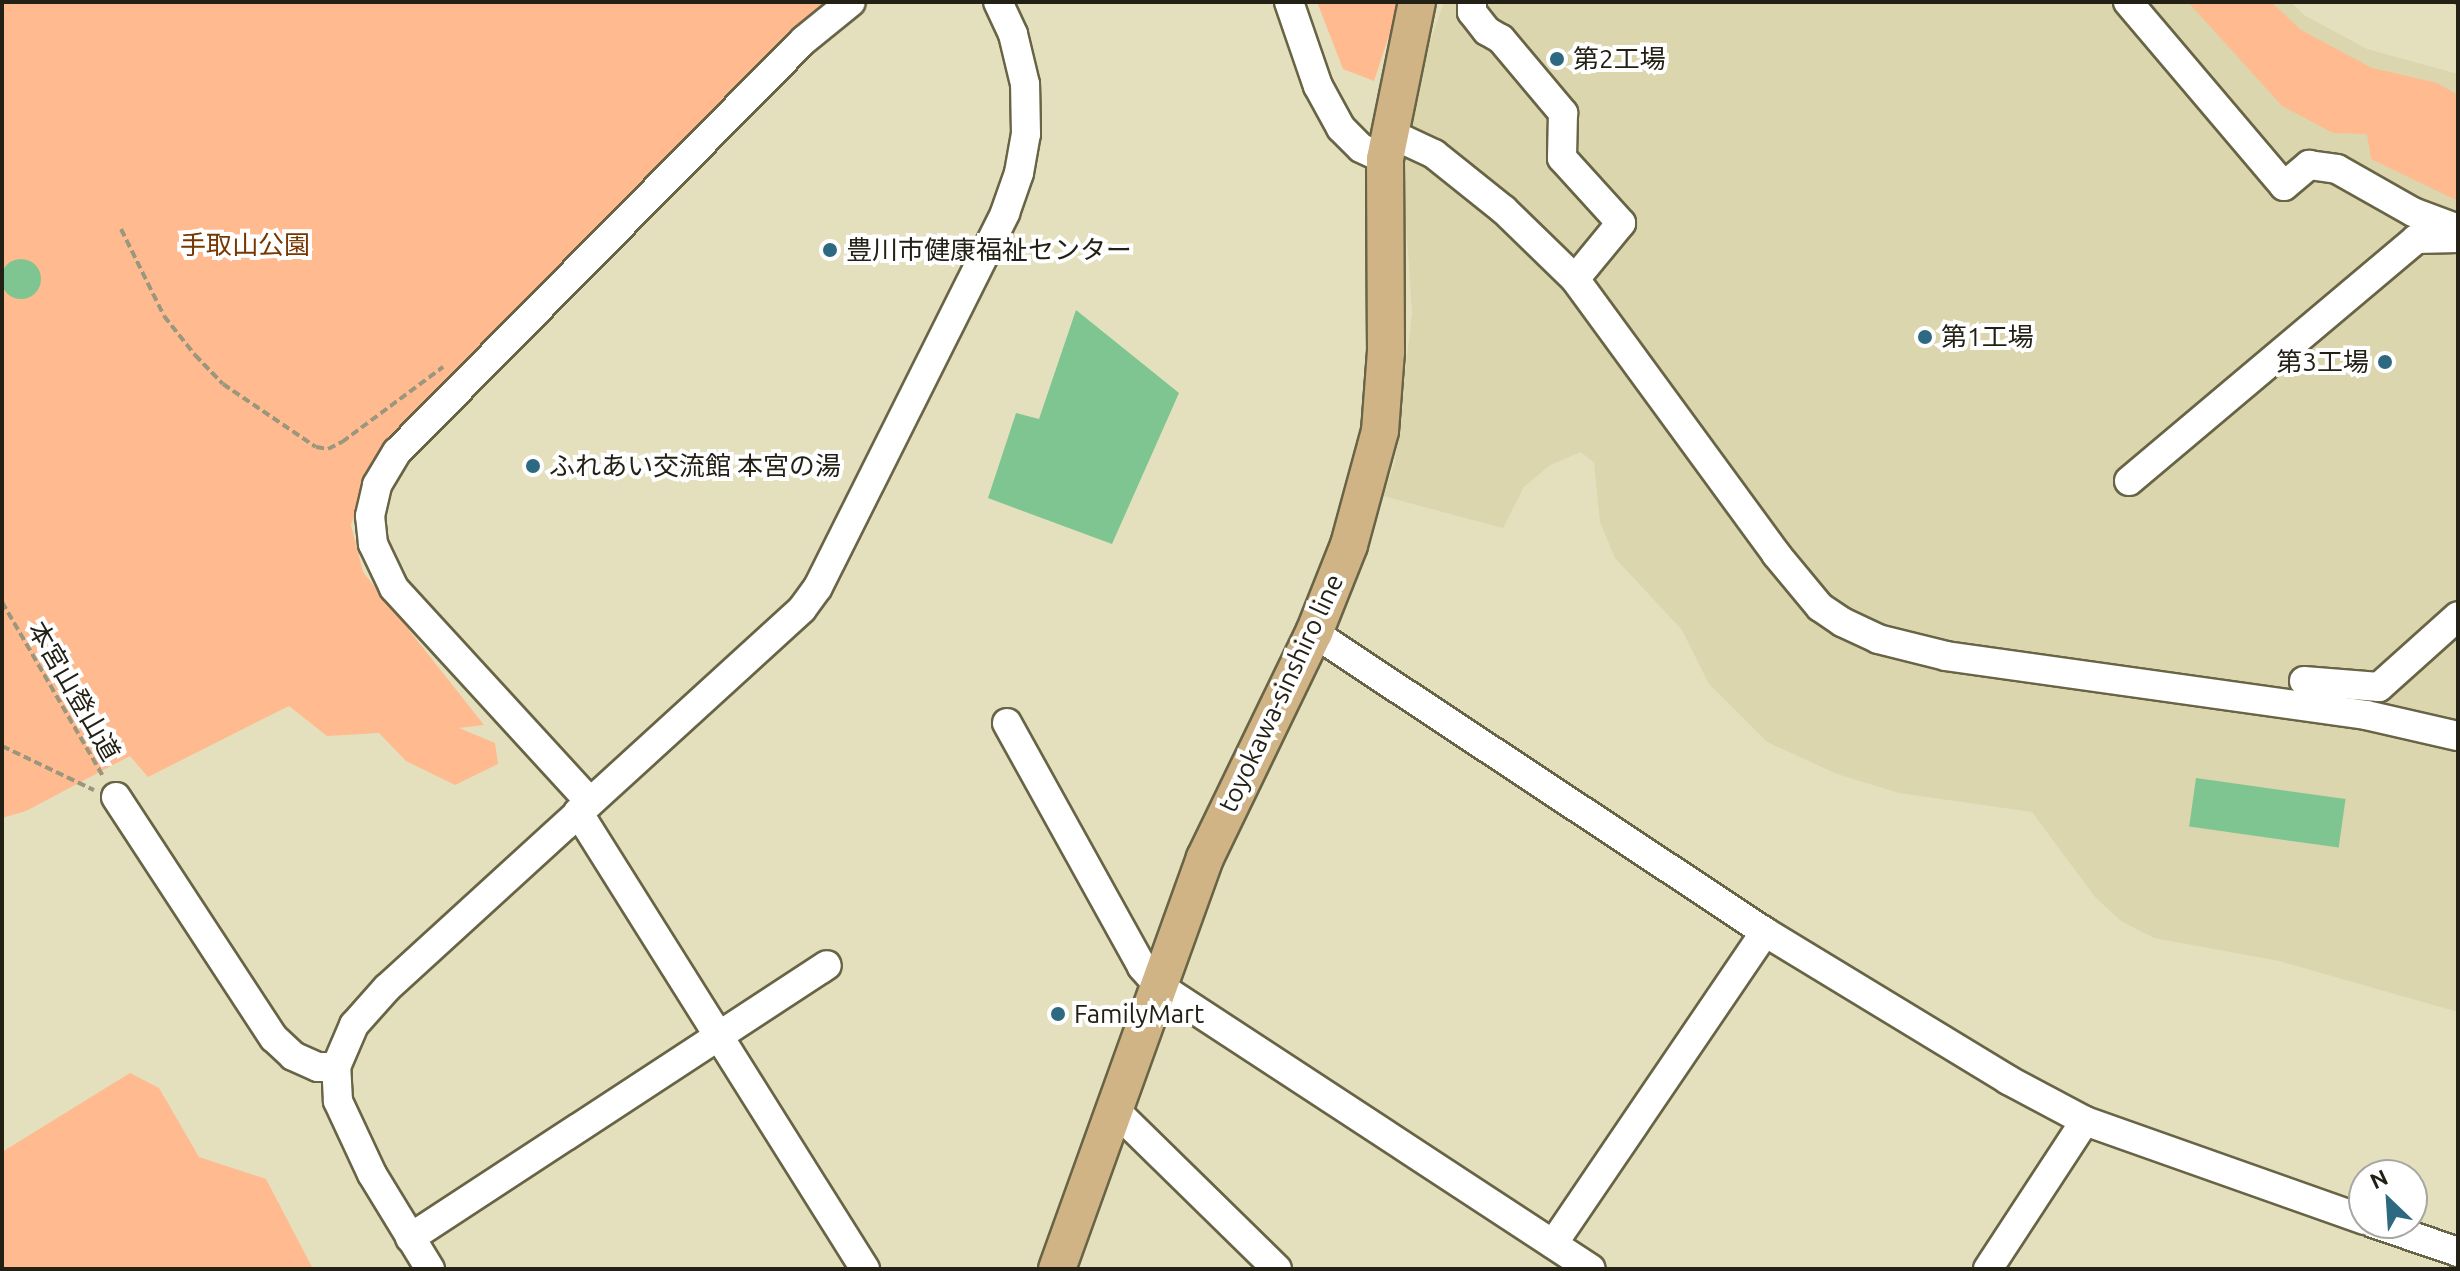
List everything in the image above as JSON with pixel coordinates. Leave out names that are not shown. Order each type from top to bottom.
[{"type":"main road","name":"toyokawa-sinshiro line","points":[[1057,1269],[1232,795],[1314,633],[1349,545],[1380,431],[1386,352],[1387,146],[1417,2]]},
{"type":"street","points":[[851,2],[804,40],[397,452],[377,485],[370,516],[373,544],[394,588],[584,807],[716,1037],[865,1269]]},
{"type":"street","points":[[430,1269],[349,1130],[338,1101],[336,1067],[354,1025],[387,988],[802,609],[818,587],[1005,213],[1019,173],[1026,134],[1025,84],[1013,34],[998,2]]},
{"type":"street","points":[[1289,2],[1318,86],[1341,128],[1361,148],[1387,146],[1434,154],[1504,210],[1575,279],[1776,554],[1820,607],[1842,622],[1878,639],[1946,656],[2366,715],[2456,733]]},
{"type":"street","points":[[1472,2],[1472,12],[1487,31],[1501,39],[1563,113],[1562,158],[1621,223],[1575,279]]},
{"type":"street","points":[[2128,2],[2284,186],[2309,165],[2337,169],[2413,212],[2458,229]]},
{"type":"street","points":[[2129,481],[2416,239],[2458,238]]},
{"type":"street","points":[[2304,681],[2379,687],[2458,616]]},
{"type":"street","points":[[1314,633],[1765,932],[2008,1080],[2085,1121],[2348,1214]]},
{"type":"street","points":[[1007,723],[1142,967],[1159,986],[1301,1074],[1553,1256],[1591,1269]]},
{"type":"street","points":[[116,797],[274,1038],[293,1056],[318,1067],[336,1067]]},
{"type":"street","points":[[1553,1256],[1765,932]]},
{"type":"street","points":[[410,1238],[827,965]]},
{"type":"street","points":[[1112,1114],[1124,1119],[1277,1269]]},
{"type":"street","points":[[1988,1269],[2085,1121]]},
{"type":"street","points":[[2406,1239],[2439,1255]]},
{"type":"path","points":[[121,229],[164,316],[195,355],[223,384],[316,447],[328,449],[342,442],[456,358],[462,356],[480,370]]},
{"type":"path","name":"本宮山登山道","points":[[2,602],[116,797]]},
{"type":"path","points":[[2,746],[80,785],[116,797]]},
{"type":"shaded area","points":[[1444,2],[2291,2],[2304,15],[2367,49],[2458,74],[2458,1012],[2279,961],[2154,938],[2121,921],[2095,897],[2032,812],[1899,793],[1837,774],[1767,742],[1709,684],[1682,630],[1615,558],[1600,522],[1594,463],[1581,452],[1550,465],[1524,487],[1503,528],[1383,496],[1395,462],[1412,313],[1402,161],[1419,73]]},
{"type":"shaded area","points":[[21,259],[35,265],[41,279],[35,293],[21,299],[7,293],[1,279],[7,265]]},
{"type":"shaded area","points":[[1076,310],[1179,393],[1112,544],[988,498],[1016,413],[1039,419]]},
{"type":"shaded area","points":[[2196,778],[2346,799],[2339,848],[2189,827]]},
{"type":"green space","name":"手取山公園","points":[[2,2],[838,2],[377,455],[351,525],[363,572],[484,725],[459,728],[495,743],[498,764],[455,785],[406,761],[379,733],[327,736],[289,706],[148,777],[130,756],[26,811],[2,818]]},
{"type":"green space","points":[[1317,2],[1400,2],[1374,81],[1343,69]]},
{"type":"green space","points":[[2188,2],[2271,2],[2301,30],[2372,68],[2437,83],[2458,95],[2458,201],[2371,159],[2367,134],[2333,133],[2282,106]]},
{"type":"green space","points":[[130,1073],[159,1088],[199,1157],[266,1179],[313,1269],[2,1269],[2,1152]]},
{"type":"place","name":"第2工場","points":[[1557,59]]},
{"type":"place","name":"豊川市健康福祉センター","points":[[830,250]]},
{"type":"place","name":"第1工場","points":[[1925,337]]},
{"type":"place","name":"第3工場","points":[[2385,362]]},
{"type":"place","name":"ふれあい交流館 本宮の湯","points":[[533,466]]},
{"type":"place","name":"FamilyMart","points":[[1058,1014]]}]
